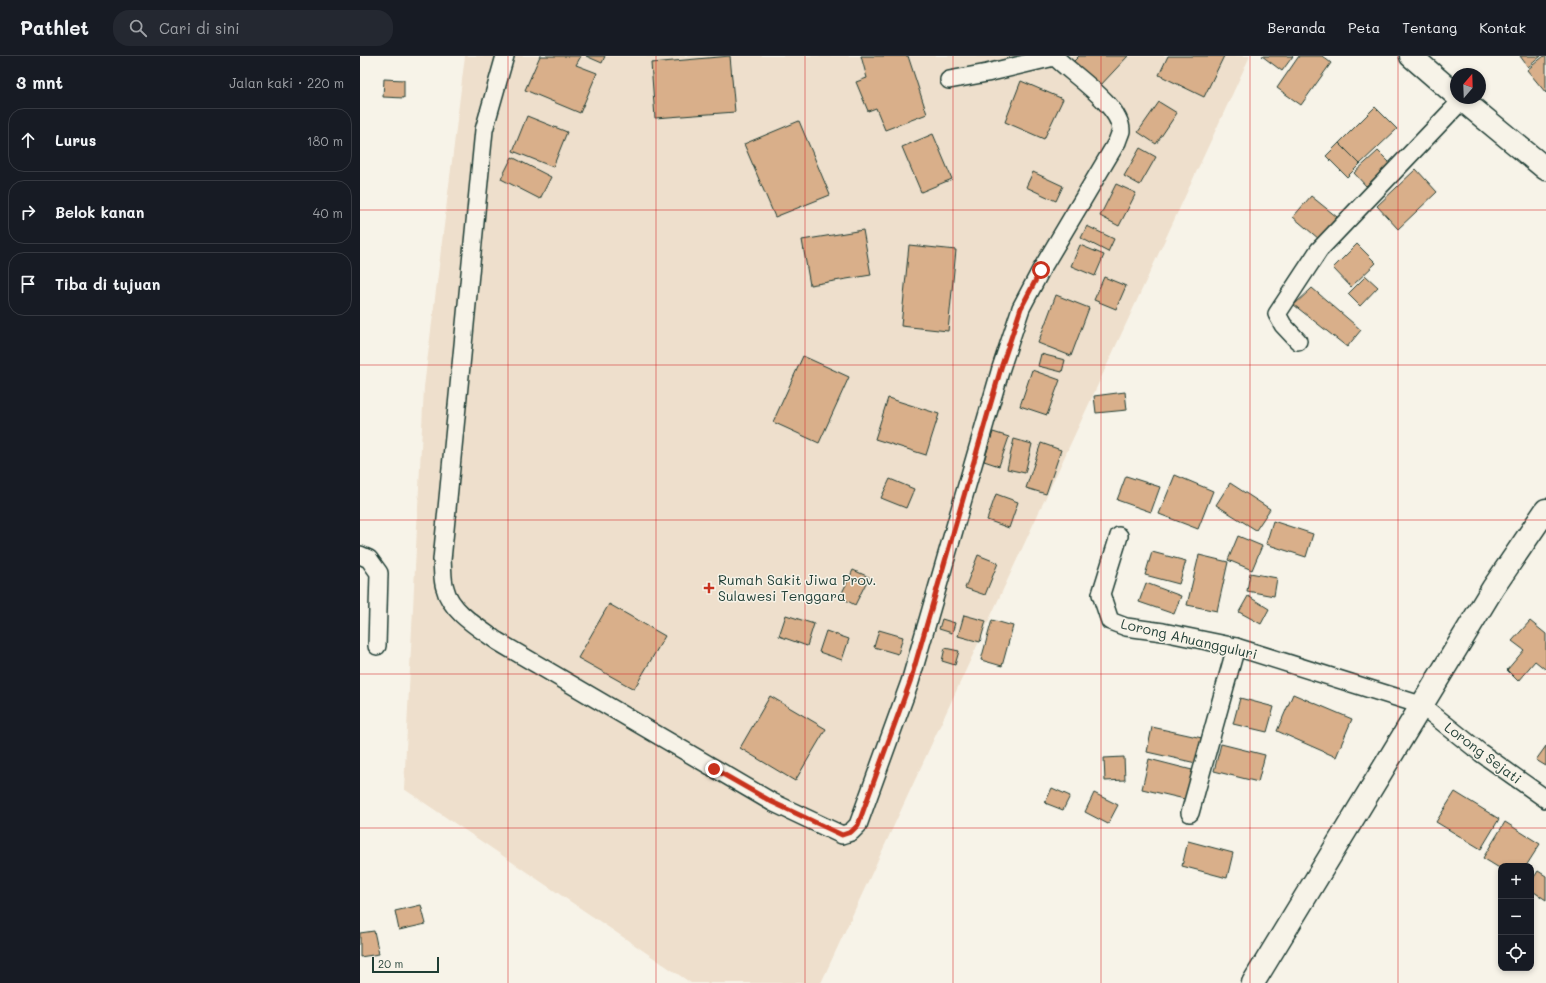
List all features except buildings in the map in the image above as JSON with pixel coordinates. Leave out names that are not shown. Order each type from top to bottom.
[{"type":"street","points":[[505,56],[484,130],[442,560],[445,589],[455,608],[475,626],[497,641],[772,802],[842,835],[851,832],[858,825],[910,682],[1001,368],[1021,308],[1041,270],[1117,142],[1121,131],[1119,120],[1110,106],[1054,56],[987,73],[949,80]]},
{"type":"street","points":[[1411,56],[1450,90]]},
{"type":"street","points":[[1298,341],[1282,325],[1277,314],[1319,250],[1453,104]]},
{"type":"street","points":[[1466,104],[1546,169]]},
{"type":"street","points":[[1253,983],[1493,588],[1546,510]]},
{"type":"street","name":"Lorong Ahuangguluri","points":[[1119,536],[1100,594],[1110,620],[1126,628],[1163,632],[1236,647],[1421,705]]},
{"type":"street","points":[[360,555],[369,559],[380,573],[377,646]]},
{"type":"street","points":[[1190,813],[1236,647]]},
{"type":"street","name":"Lorong Sejati","points":[[1421,705],[1481,753],[1546,799]]},
{"type":"shaded area","name":"Rumah Sakit Jiwa Prov. Sulawesi Tenggara","points":[[465,56],[1250,56],[821,983],[691,983],[404,789],[424,387]]},
{"type":"place","name":"Rumah Sakit Jiwa Prov. Sulawesi Tenggara","points":[[709,588]]},
{"type":"route","points":[[714,769],[772,802],[842,835],[851,832],[858,825],[910,682],[1001,368],[1021,308],[1041,270]]}]
